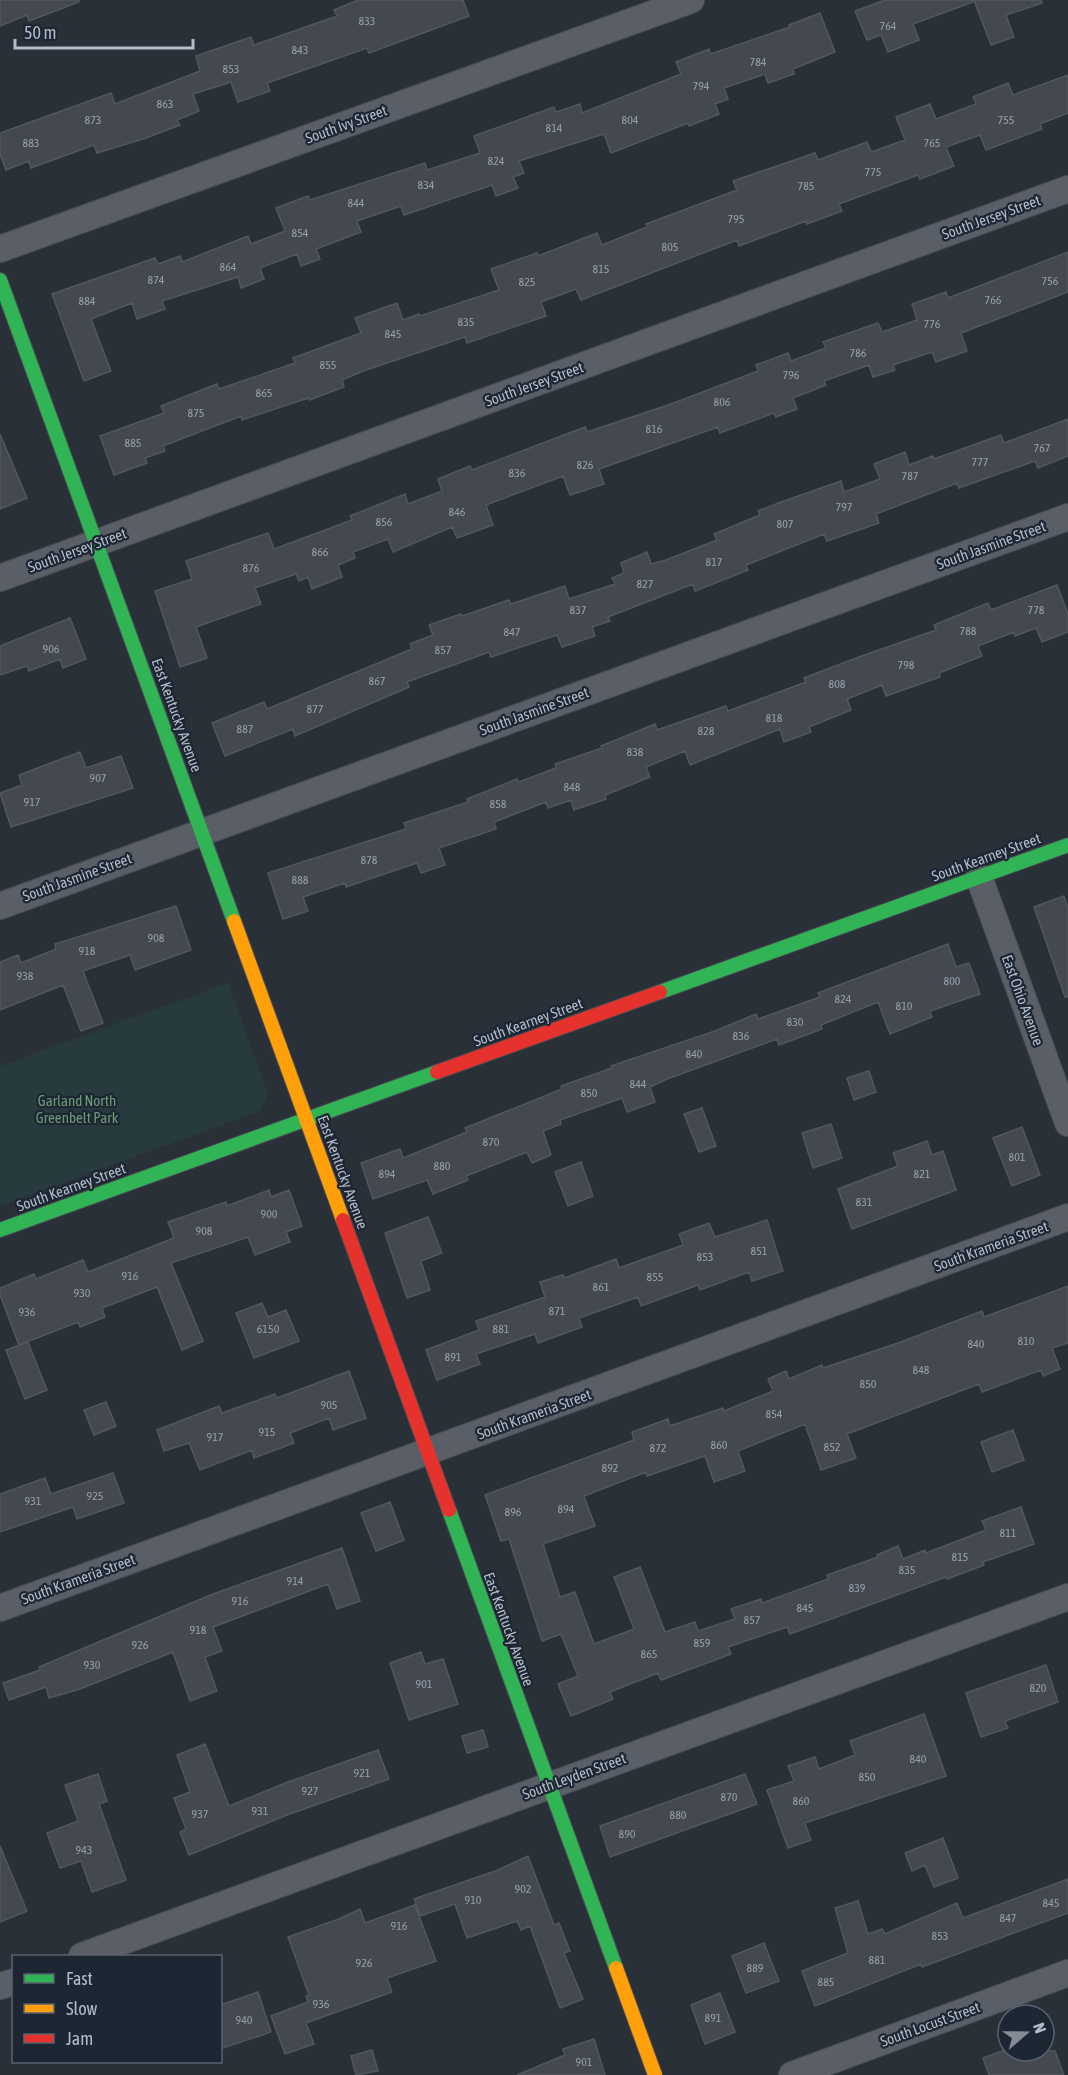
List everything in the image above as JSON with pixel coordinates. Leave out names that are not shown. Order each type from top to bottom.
[{"type":"street","name":"South Ivy Street","points":[[0,249],[691,0]]},
{"type":"street","name":"South Jersey Street","points":[[0,578],[1068,189]]},
{"type":"street","name":"East Kentucky Avenue","points":[[0,280],[307,1119],[426,1454],[655,2075]]},
{"type":"street","name":"South Jasmine Street","points":[[0,906],[1068,517]]},
{"type":"street","name":"South Kearney Street","points":[[0,1230],[1068,845]]},
{"type":"street","name":"East Ohio Avenue","points":[[979,877],[1068,1123]]},
{"type":"street","name":"South Krameria Street","points":[[0,1608],[426,1454],[1068,1217]]},
{"type":"street","name":"South Leyden Street","points":[[85,1955],[1068,1598]]},
{"type":"street","name":"South Locust Street","points":[[792,2075],[1068,1973]]},
{"type":"green space","name":"Garland North Greenbelt Park","points":[[228,983],[268,1094],[260,1111],[0,1206],[0,1066]]},
{"type":"building","points":[[0,0],[79,0],[79,2],[29,21],[27,15],[0,26]]},
{"type":"building","points":[[358,0],[463,0],[469,16],[369,53],[367,48],[267,83],[270,91],[238,102],[231,82],[193,94],[199,111],[177,120],[180,125],[146,138],[97,153],[94,145],[31,168],[29,161],[6,170],[0,154],[0,133],[111,93],[115,104],[200,71],[196,56],[251,37],[254,45],[337,16],[334,10]]},
{"type":"building","points":[[885,0],[973,0],[973,2],[913,24],[919,40],[888,52],[881,35],[867,40],[855,11]]},
{"type":"building","points":[[974,0],[1041,0],[1042,3],[1006,15],[1014,37],[991,45]]},
{"type":"building","points":[[820,13],[835,52],[793,69],[794,74],[768,83],[765,74],[724,88],[728,99],[715,104],[719,114],[689,126],[688,123],[611,153],[604,134],[519,161],[524,173],[513,177],[518,188],[496,196],[492,185],[404,215],[401,206],[357,221],[361,232],[316,249],[320,259],[301,266],[297,254],[260,268],[264,279],[241,288],[238,277],[162,301],[165,309],[137,319],[132,303],[91,319],[111,371],[84,381],[52,294],[155,258],[158,264],[180,256],[182,262],[248,236],[251,244],[285,231],[276,208],[308,196],[310,200],[425,163],[427,170],[480,153],[474,136],[554,107],[556,112],[580,104],[582,113],[681,74],[676,62],[709,49],[711,54],[790,27],[789,25]]},
{"type":"building","points":[[1068,75],[1068,113],[1040,124],[1042,129],[986,150],[980,135],[946,147],[954,166],[920,179],[918,175],[839,204],[842,211],[807,224],[806,221],[739,246],[737,240],[581,300],[576,289],[541,302],[546,316],[467,343],[465,337],[363,371],[342,380],[344,387],[242,420],[241,416],[163,446],[165,451],[145,458],[147,463],[114,475],[100,436],[164,413],[161,406],[217,384],[219,389],[295,363],[293,358],[361,333],[355,318],[397,303],[403,320],[499,290],[491,269],[537,253],[538,256],[597,233],[602,245],[647,227],[646,224],[737,190],[733,181],[815,153],[818,160],[867,142],[871,152],[905,140],[896,117],[930,104],[936,119],[976,104],[973,97],[1008,83],[1013,95]]},
{"type":"building","points":[[1068,252],[1068,292],[961,333],[967,351],[936,362],[932,352],[893,365],[895,370],[873,377],[869,365],[824,381],[826,385],[793,398],[797,409],[776,417],[774,413],[720,433],[718,427],[599,469],[604,484],[570,495],[563,476],[486,505],[493,525],[457,538],[452,527],[393,552],[388,539],[353,552],[355,558],[338,565],[342,577],[312,589],[308,577],[299,581],[296,574],[255,588],[261,604],[196,627],[207,658],[180,667],[155,591],[192,579],[186,561],[268,533],[274,549],[352,520],[350,516],[405,494],[408,504],[442,491],[438,479],[470,466],[472,470],[585,427],[587,432],[671,404],[758,371],[756,365],[788,353],[791,361],[826,348],[823,342],[878,323],[882,332],[917,320],[912,304],[946,292],[948,298]]},
{"type":"building","points":[[1068,419],[1068,456],[1038,468],[1035,461],[959,488],[957,483],[876,514],[879,523],[827,541],[824,534],[746,565],[748,570],[695,591],[693,584],[608,617],[610,621],[592,627],[595,636],[562,647],[557,635],[491,657],[489,652],[407,682],[409,687],[295,736],[293,729],[225,756],[212,723],[264,702],[267,709],[412,649],[410,644],[433,635],[429,625],[509,600],[511,604],[565,586],[569,599],[615,584],[612,578],[624,573],[621,563],[647,552],[651,564],[666,560],[717,540],[714,534],[760,515],[758,511],[781,502],[841,481],[844,492],[880,479],[874,464],[905,452],[909,465],[933,456],[934,459],[1001,435],[1004,443]]},
{"type":"building","points":[[0,434],[27,498],[0,509]]},
{"type":"building","points":[[1057,585],[1068,614],[1068,632],[1042,642],[1036,628],[1015,636],[1014,632],[978,646],[982,656],[939,673],[940,677],[886,696],[882,685],[847,699],[851,710],[809,727],[811,732],[784,742],[780,729],[690,765],[685,751],[646,767],[650,777],[605,795],[606,799],[574,810],[571,800],[548,808],[546,802],[494,822],[496,829],[439,848],[445,865],[421,873],[417,863],[346,887],[345,883],[303,897],[308,911],[283,919],[268,873],[406,829],[404,823],[468,802],[467,799],[517,779],[519,782],[556,768],[555,764],[602,748],[601,746],[655,724],[657,730],[726,706],[728,711],[806,682],[804,678],[936,630],[934,625],[988,603],[991,610]]},
{"type":"building","points":[[70,618],[86,659],[63,668],[60,659],[29,671],[27,666],[0,675],[0,646]]},
{"type":"building","points":[[80,752],[86,768],[121,756],[133,788],[11,827],[0,793],[22,785],[19,775]]},
{"type":"building","points":[[1064,896],[1068,908],[1068,997],[1065,997],[1034,907]]},
{"type":"building","points":[[176,906],[191,950],[135,970],[130,955],[83,971],[103,1023],[81,1031],[63,985],[0,1010],[0,962],[18,955],[21,963],[56,949],[55,944]]},
{"type":"building","points":[[948,944],[956,967],[969,963],[980,994],[930,1011],[932,1017],[890,1034],[878,1002],[821,1025],[822,1029],[779,1045],[777,1039],[667,1079],[650,1087],[655,1102],[627,1112],[622,1098],[560,1120],[561,1124],[543,1131],[551,1155],[532,1163],[527,1152],[466,1176],[468,1180],[433,1194],[427,1180],[373,1199],[361,1163],[400,1149],[403,1158],[467,1132],[465,1128],[562,1089],[561,1086],[612,1068],[611,1066],[715,1031],[756,1014],[758,1019],[820,997],[818,993]]},
{"type":"building","points":[[869,1071],[876,1092],[854,1100],[847,1078]]},
{"type":"building","points":[[702,1108],[716,1146],[699,1152],[684,1114]]},
{"type":"building","points":[[831,1124],[842,1158],[813,1168],[802,1133]]},
{"type":"building","points":[[1022,1127],[1040,1175],[1012,1186],[993,1138]]},
{"type":"building","points":[[927,1141],[932,1155],[943,1151],[956,1190],[852,1229],[838,1189],[898,1166],[893,1153]]},
{"type":"building","points":[[581,1162],[593,1196],[568,1206],[555,1172]]},
{"type":"building","points":[[269,1190],[271,1197],[289,1190],[302,1226],[286,1232],[290,1242],[255,1255],[248,1237],[171,1263],[203,1341],[182,1350],[157,1287],[102,1308],[105,1317],[80,1327],[78,1322],[19,1345],[0,1295],[0,1288],[34,1274],[36,1279],[83,1260],[88,1272],[174,1238],[168,1222],[226,1202],[227,1206]]},
{"type":"building","points":[[428,1217],[442,1253],[421,1261],[430,1290],[407,1298],[385,1233]]},
{"type":"building","points":[[767,1220],[783,1271],[752,1281],[749,1272],[700,1290],[698,1285],[641,1306],[638,1297],[579,1318],[582,1327],[538,1343],[535,1334],[476,1354],[480,1364],[437,1380],[426,1350],[479,1330],[476,1321],[545,1297],[540,1282],[563,1275],[564,1278],[616,1259],[619,1268],[683,1245],[679,1234],[709,1223],[715,1237]]},
{"type":"building","points":[[1068,1286],[1068,1343],[1052,1348],[1060,1369],[1043,1376],[1041,1370],[982,1392],[979,1384],[847,1434],[856,1458],[821,1470],[805,1424],[738,1451],[745,1471],[714,1482],[705,1456],[647,1476],[646,1472],[584,1496],[595,1526],[543,1544],[560,1597],[575,1592],[594,1644],[634,1629],[614,1577],[640,1567],[665,1632],[695,1622],[698,1631],[735,1619],[731,1609],[761,1599],[762,1603],[828,1579],[827,1575],[878,1557],[877,1555],[898,1546],[903,1559],[925,1550],[926,1553],[986,1530],[982,1521],[1021,1507],[1034,1544],[983,1562],[984,1565],[947,1579],[946,1577],[790,1634],[787,1627],[728,1647],[731,1654],[661,1680],[658,1673],[610,1692],[613,1699],[571,1716],[558,1684],[578,1676],[561,1634],[542,1641],[509,1539],[501,1541],[485,1495],[634,1440],[632,1432],[668,1419],[670,1426],[723,1408],[724,1411],[773,1391],[768,1379],[786,1371],[789,1379],[822,1365],[823,1368],[898,1343],[982,1311],[984,1317]]},
{"type":"building","points":[[262,1303],[268,1317],[286,1310],[299,1341],[254,1358],[236,1313]]},
{"type":"building","points":[[28,1342],[47,1390],[25,1399],[6,1350]]},
{"type":"building","points":[[349,1371],[366,1418],[333,1430],[329,1418],[290,1433],[294,1443],[254,1458],[252,1450],[200,1470],[189,1443],[164,1451],[157,1430],[219,1406],[222,1413],[275,1394],[277,1398]]},
{"type":"building","points":[[106,1402],[116,1426],[94,1435],[84,1410]]},
{"type":"building","points":[[1013,1430],[1024,1460],[992,1472],[981,1442]]},
{"type":"building","points":[[113,1473],[124,1503],[77,1519],[73,1507],[0,1532],[0,1494],[45,1478],[51,1494]]},
{"type":"building","points":[[390,1502],[404,1540],[376,1551],[361,1513]]},
{"type":"building","points":[[342,1548],[360,1601],[337,1609],[328,1584],[213,1627],[222,1651],[205,1657],[217,1691],[190,1701],[173,1652],[80,1689],[49,1698],[46,1687],[9,1700],[3,1683],[40,1670],[39,1667],[213,1594]]},
{"type":"building","points":[[421,1652],[425,1664],[443,1659],[458,1704],[409,1720],[390,1663]]},
{"type":"building","points":[[1046,1665],[1058,1702],[1005,1721],[1008,1728],[981,1737],[966,1693]]},
{"type":"building","points":[[924,1714],[946,1776],[805,1823],[811,1840],[788,1848],[767,1790],[794,1781],[788,1766],[815,1757],[819,1769],[855,1755],[850,1741]]},
{"type":"building","points":[[483,1730],[488,1747],[467,1753],[462,1736]]},
{"type":"building","points":[[205,1744],[229,1806],[378,1750],[389,1779],[287,1815],[189,1855],[180,1832],[186,1829],[174,1798],[190,1792],[177,1755]]},
{"type":"building","points":[[98,1774],[107,1801],[99,1804],[126,1880],[92,1892],[81,1861],[60,1868],[47,1833],[78,1821],[65,1785]]},
{"type":"building","points":[[745,1774],[757,1804],[610,1857],[600,1826]]},
{"type":"building","points":[[943,1838],[958,1878],[934,1887],[925,1865],[912,1871],[905,1853]]},
{"type":"building","points":[[0,1846],[27,1911],[0,1922]]},
{"type":"building","points":[[528,1856],[554,1925],[559,1923],[570,1951],[564,1953],[583,1999],[560,2008],[530,1926],[521,1930],[517,1921],[467,1938],[455,1904],[420,1916],[414,1899],[498,1870]]},
{"type":"building","points":[[1068,1879],[1068,1913],[922,1967],[921,1964],[815,2006],[802,1971],[848,1953],[835,1908],[858,1901],[868,1934],[882,1929],[885,1934],[957,1903],[963,1918]]},
{"type":"building","points":[[415,1905],[436,1961],[387,1978],[392,1992],[306,2023],[314,2044],[285,2054],[271,2016],[308,2002],[306,1996],[309,1995],[288,1937],[360,1909],[365,1923]]},
{"type":"building","points":[[764,1943],[779,1981],[746,1993],[732,1956]]},
{"type":"building","points":[[258,1992],[271,2032],[222,2048],[222,2004]]},
{"type":"building","points":[[720,1993],[735,2032],[705,2044],[691,2005]]},
{"type":"building","points":[[594,2039],[605,2075],[517,2075],[565,2055],[563,2049]]},
{"type":"building","points":[[372,2050],[378,2071],[356,2075],[351,2056]]},
{"type":"building","points":[[996,2053],[996,2063],[1056,2063],[1056,2054],[1064,2075],[989,2075],[983,2058]]},
{"type":"traffic: fast","points":[[0,280],[234,921]]},
{"type":"traffic: fast","points":[[660,992],[1068,845]]},
{"type":"traffic: fast","points":[[0,1230],[437,1072]]},
{"type":"traffic: fast","points":[[449,1510],[616,1968]]},
{"type":"traffic: slow","points":[[234,921],[343,1220]]},
{"type":"traffic: slow","points":[[616,1968],[655,2075]]},
{"type":"traffic: jam","points":[[437,1072],[660,992]]},
{"type":"traffic: jam","points":[[343,1220],[449,1510]]}]
